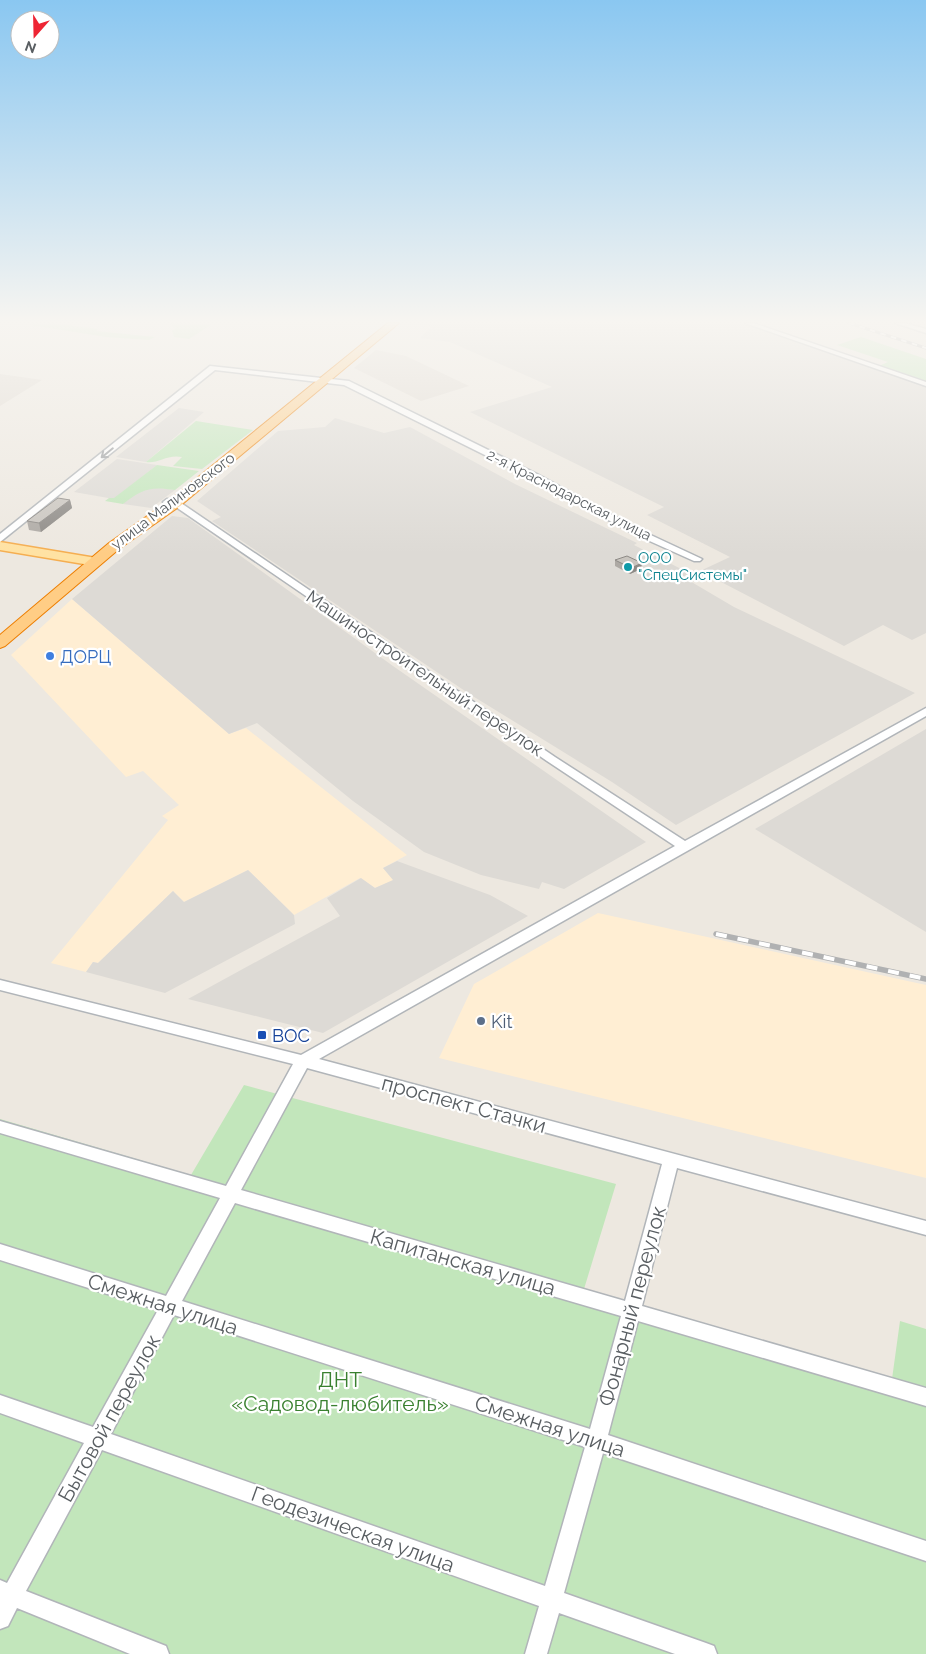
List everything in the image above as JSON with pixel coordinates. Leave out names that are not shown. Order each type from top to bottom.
[{"type":"highway","name":"улица Малиновского","points":[[0,643],[128,527],[171,502],[298,400]]},
{"type":"highway","name":"улица Малиновского","points":[[0,636],[92,561]]},
{"type":"main road","points":[[0,546],[92,561]]},
{"type":"street","name":"2-я Краснодарская улица","points":[[0,539],[173,400]]},
{"type":"street","name":"2-я Краснодарская улица","points":[[382,400],[534,476],[637,532],[697,559]]},
{"type":"street","name":"Машиностроительный переулок","points":[[171,502],[684,846]]},
{"type":"street","points":[[303,1061],[926,711]]},
{"type":"street","name":"проспект Стачки","points":[[0,985],[303,1061],[926,1228]]},
{"type":"street","name":"Бытовой переулок","points":[[0,1618],[6,1594],[97,1438],[170,1307],[303,1061]]},
{"type":"street","name":"Капитанская улица","points":[[0,1127],[926,1397]]},
{"type":"street","name":"Фонарный переулок","points":[[536,1654],[597,1441],[671,1160]]},
{"type":"street","name":"Смежная улица","points":[[0,1252],[597,1441],[926,1551]]},
{"type":"street","name":"Геодезическая улица","points":[[0,1404],[706,1654]]},
{"type":"street","points":[[6,1594],[158,1654]]},
{"type":"shaded area","points":[[0,400],[9,400],[0,406]]},
{"type":"shaded area","points":[[509,400],[926,400],[926,633],[912,640],[883,625],[844,646],[700,571],[730,557],[647,515],[664,507],[470,412]]},
{"type":"shaded area","points":[[179,408],[204,412],[146,462],[116,457]]},
{"type":"shaded area","points":[[335,418],[384,433],[410,427],[515,484],[637,543],[634,545],[689,573],[683,577],[734,607],[915,693],[676,825],[612,782],[471,695],[212,521],[221,517],[197,501],[278,431],[325,427]]},
{"type":"shaded area","points":[[117,459],[157,465],[114,499],[74,492]]},
{"type":"shaded area","points":[[155,487],[175,490],[151,508],[123,504],[137,492]]},
{"type":"shaded area","points":[[172,516],[188,518],[393,666],[646,842],[564,889],[542,882],[539,889],[481,875],[424,852],[353,801],[257,723],[229,734],[72,599]]},
{"type":"shaded area","points":[[72,599],[229,734],[246,728],[407,855],[383,868],[394,880],[375,888],[360,878],[294,915],[248,870],[184,902],[173,891],[98,963],[93,962],[86,972],[51,963],[168,820],[162,816],[179,805],[143,771],[126,777],[11,655]]},
{"type":"shaded area","points":[[926,729],[926,932],[755,829]]},
{"type":"shaded area","points":[[397,861],[490,895],[528,916],[323,1033],[188,999],[340,916],[327,898],[361,878],[375,888],[393,880],[383,868]]},
{"type":"shaded area","points":[[248,870],[294,915],[295,924],[165,993],[86,972],[93,962],[98,963],[173,891],[184,902]]},
{"type":"shaded area","points":[[598,913],[926,985],[926,1178],[439,1058],[474,984]]},
{"type":"green space","points":[[196,421],[253,430],[202,469],[173,466],[182,457],[177,456],[155,462],[146,462]]},
{"type":"green space","points":[[157,465],[199,471],[175,490],[159,488],[147,490],[123,504],[105,501],[109,498],[114,498]]},
{"type":"green space","name":"ДНТ «Садовод-любитель»","points":[[244,1085],[616,1184],[584,1289],[892,1379],[900,1321],[926,1329],[926,1654],[0,1654],[0,1119],[191,1175]]},
{"type":"building","points":[[58,498],[70,500],[39,523],[27,521]]},
{"type":"building","points":[[627,556],[642,563],[631,568],[615,560]]},
{"type":"railway","points":[[716,934],[926,979]]},
{"type":"place","name":"ООО \"СпецСистемы\"","points":[[628,567]]},
{"type":"place","name":"ДОРЦ","points":[[50,656]]},
{"type":"place","name":"Kit","points":[[481,1021]]},
{"type":"place","name":"ВОС","points":[[262,1035]]}]
